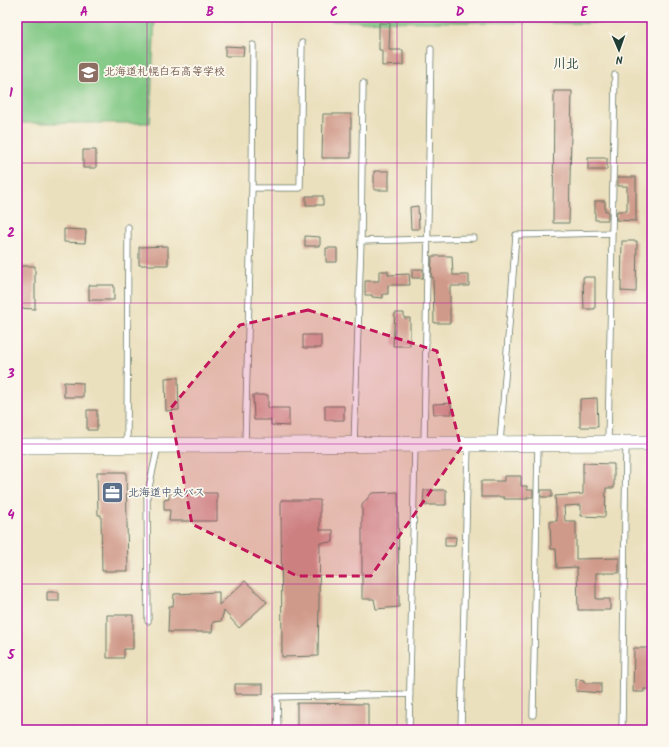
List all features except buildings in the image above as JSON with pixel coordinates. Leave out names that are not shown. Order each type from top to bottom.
[{"type":"street","points":[[17,446],[652,443]]},
{"type":"lane","points":[[252,188],[300,188],[302,43]]},
{"type":"lane","points":[[245,445],[252,188],[253,45]]},
{"type":"lane","points":[[409,730],[428,240],[431,49]]},
{"type":"lane","points":[[608,443],[614,75]]},
{"type":"lane","points":[[354,444],[362,241],[363,83]]},
{"type":"lane","points":[[127,446],[128,227]]},
{"type":"lane","points":[[500,444],[516,235],[612,233]]},
{"type":"lane","points":[[362,241],[474,238]]},
{"type":"lane","points":[[533,714],[538,443]]},
{"type":"lane","points":[[622,730],[626,443]]},
{"type":"lane","points":[[461,730],[468,444]]},
{"type":"lane","points":[[148,620],[147,496],[158,446]]},
{"type":"lane","points":[[278,730],[277,696],[410,694]]},
{"type":"highlighted area","points":[[308,310],[437,351],[461,448],[371,576],[297,576],[192,524],[170,409],[240,325]]},
{"type":"green space","name":"北海道札幌白石高等学校","points":[[17,17],[155,17],[150,123],[17,123]]},
{"type":"green space","points":[[226,17],[652,17],[652,24],[226,20]]},
{"type":"place","name":"北海道札幌白石高等学校","points":[[88,72]]},
{"type":"place","name":"北海道中央バス","points":[[112,493]]},
{"type":"district","name":"川北","points":[[566,64]]}]
